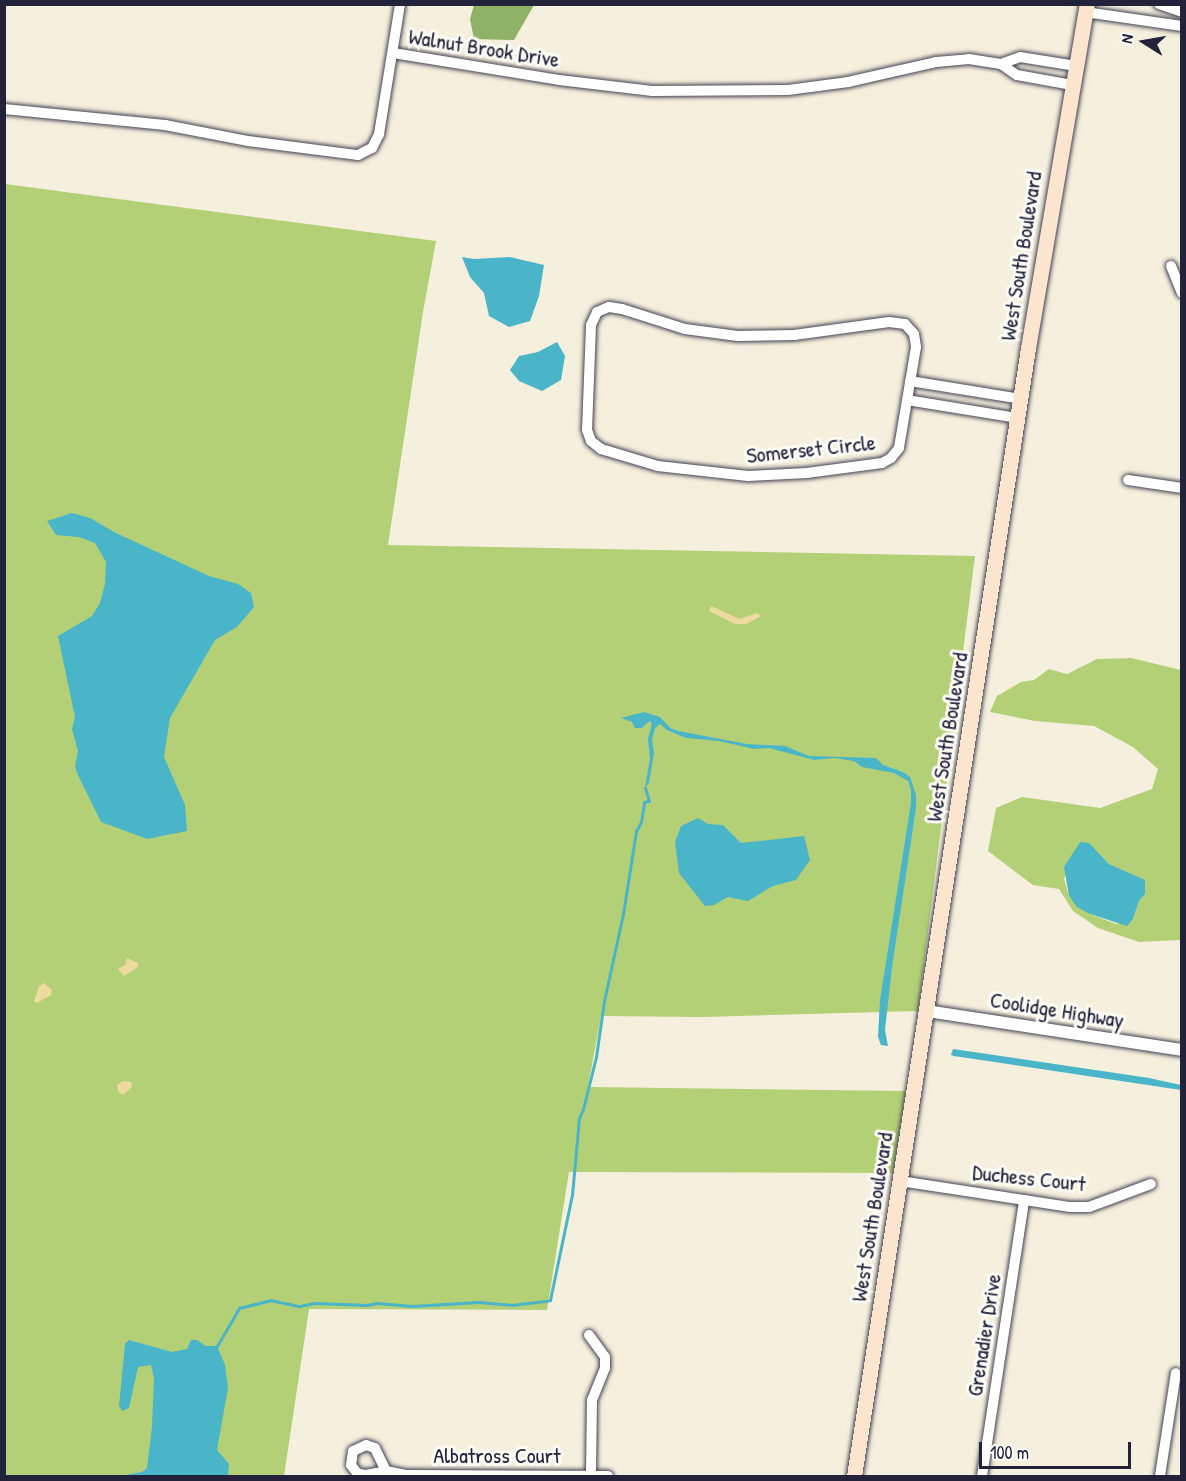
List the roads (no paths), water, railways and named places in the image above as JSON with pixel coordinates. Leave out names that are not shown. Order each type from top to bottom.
[{"type":"main road","name":"West South Boulevard","points":[[854,1476],[1020,399],[1086,8]]},
{"type":"street","points":[[393,53],[400,4]]},
{"type":"street","points":[[1159,4],[1182,12]]},
{"type":"street","points":[[1086,8],[1182,26]]},
{"type":"street","name":"Walnut Brook Drive","points":[[4,109],[165,125],[248,141],[358,155],[372,148],[380,134],[393,53],[598,86],[685,92],[812,88],[954,60],[1001,64],[1020,57],[1076,66]]},
{"type":"street","points":[[1037,79],[1040,60]]},
{"type":"street","name":"Walnut Brook Drive","points":[[1001,64],[1017,75],[1072,85]]},
{"type":"street","points":[[1171,266],[1182,293]]},
{"type":"street","name":"Somerset Circle","points":[[615,307],[685,329],[738,336],[794,335],[896,322],[908,327],[915,340],[910,381],[899,448],[891,458],[882,462],[807,473],[748,476],[658,466],[601,450],[588,435],[591,325],[597,312],[615,307]]},
{"type":"street","points":[[910,381],[1020,399]]},
{"type":"street","points":[[907,400],[1017,418]]},
{"type":"street","points":[[1128,480],[1182,488]]},
{"type":"street","name":"Coolidge Highway","points":[[927,1011],[1182,1050]]},
{"type":"street","name":"Duchess Court","points":[[900,1180],[1024,1200],[1089,1207],[1151,1184]]},
{"type":"street","name":"Grenadier Drive","points":[[982,1476],[1024,1200]]},
{"type":"street","points":[[589,1335],[605,1357],[605,1368],[591,1409],[591,1476]]},
{"type":"street","points":[[1160,1476],[1176,1373]]},
{"type":"street","name":"Albatross Court","points":[[386,1471],[406,1475],[608,1476]]},
{"type":"water","points":[[462,257],[474,259],[510,257],[544,265],[539,296],[530,321],[509,327],[489,316],[484,293],[470,277]]},
{"type":"water","points":[[557,342],[565,356],[561,380],[542,391],[519,381],[510,370],[519,356],[538,352]]},
{"type":"water","points":[[72,513],[90,518],[116,533],[209,576],[238,584],[251,593],[254,607],[237,627],[215,640],[170,718],[164,757],[185,805],[187,831],[147,839],[101,822],[77,773],[75,766],[78,751],[72,729],[75,717],[58,636],[92,616],[100,603],[105,584],[106,562],[95,543],[79,537],[56,535],[47,521]]},
{"type":"water","points":[[644,712],[660,717],[670,728],[678,731],[747,744],[785,746],[809,756],[876,758],[883,765],[910,777],[916,795],[916,808],[892,967],[885,1030],[888,1046],[881,1045],[878,1037],[880,1000],[911,803],[908,781],[894,773],[862,767],[854,761],[835,758],[814,760],[769,748],[754,749],[719,741],[686,738],[667,730],[660,724],[655,728],[652,740],[654,753],[649,783],[645,788],[650,758],[648,739],[652,723],[649,721],[642,728],[635,728],[632,722],[621,718]]},
{"type":"water","points":[[698,818],[708,824],[723,825],[741,843],[804,836],[810,860],[796,880],[773,886],[748,901],[728,897],[714,905],[705,906],[679,873],[675,842],[681,826]]},
{"type":"water","points":[[1080,842],[1089,843],[1109,864],[1145,880],[1145,894],[1127,926],[1090,914],[1077,907],[1069,896],[1064,867]]},
{"type":"water","points":[[953,1049],[1149,1078],[1181,1085],[1181,1090],[954,1056],[951,1055]]},
{"type":"water","points":[[129,1340],[172,1352],[187,1349],[191,1340],[197,1340],[206,1346],[217,1346],[225,1365],[228,1388],[217,1450],[229,1464],[228,1476],[119,1476],[142,1472],[147,1468],[152,1426],[154,1379],[151,1365],[138,1367],[129,1408],[122,1411],[119,1406],[125,1344]]},
{"type":"waterway","points":[[217,1346],[239,1308],[270,1300],[299,1306],[315,1303],[367,1305],[377,1303],[412,1306],[479,1302],[512,1305],[550,1300],[572,1195],[579,1118],[596,1057],[604,1001],[623,914],[636,831],[641,822],[644,802],[649,801],[645,788]]}]
